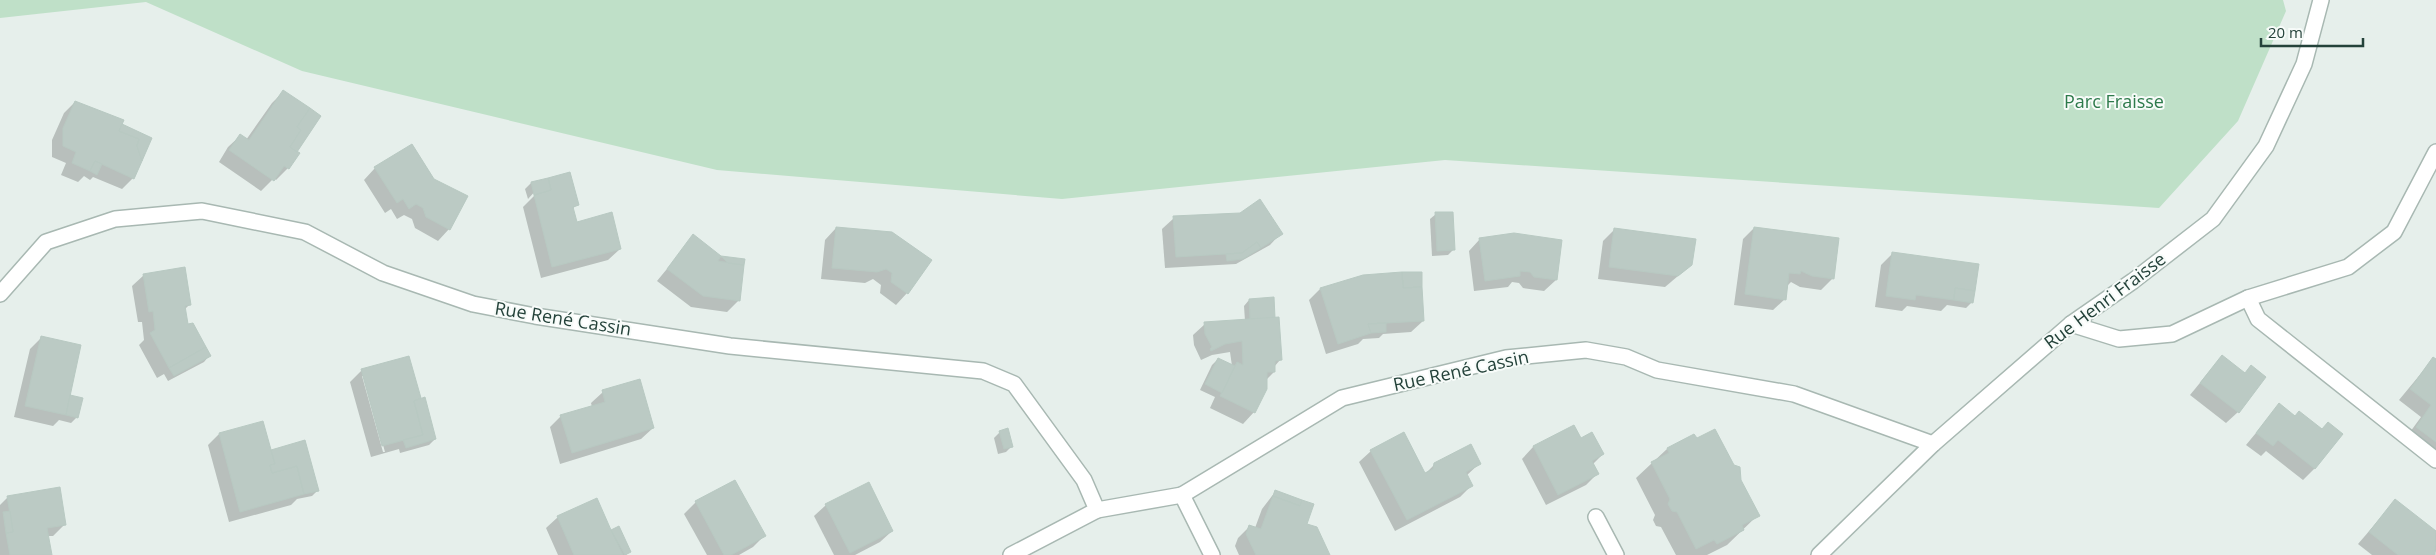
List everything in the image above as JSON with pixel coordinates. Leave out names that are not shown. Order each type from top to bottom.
[{"type":"street","name":"Rue Henri Fraisse","points":[[1819,555],[1934,444],[2071,324],[2133,281],[2213,219],[2266,146],[2304,64],[2321,0]]},
{"type":"street","points":[[2071,324],[2119,339],[2172,334],[2248,298],[2348,267],[2394,232],[2436,152]]},
{"type":"street","name":"Rue René Cassin","points":[[0,294],[46,242],[115,219],[202,211],[305,232],[383,273],[473,304],[535,316],[730,346],[983,371],[1014,384],[1084,480],[1097,510]]},
{"type":"street","points":[[2248,298],[2258,319],[2436,460]]},
{"type":"street","name":"Rue René Cassin","points":[[1182,495],[1342,398],[1506,358],[1586,350],[1626,357],[1657,370],[1794,394],[1934,444]]},
{"type":"street","points":[[1011,555],[1097,510],[1182,495],[1212,555]]},
{"type":"street","points":[[1596,517],[1616,555]]},
{"type":"green space","name":"Parc Fraisse","points":[[0,0],[2283,0],[2286,11],[2238,121],[2159,208],[1445,160],[1062,199],[717,170],[302,71],[146,2],[0,18]]},
{"type":"building","points":[[283,90],[310,108],[297,127],[301,130],[290,147],[300,153],[289,169],[284,166],[274,181],[229,150],[240,134],[249,140]]},
{"type":"building","points":[[75,101],[124,120],[119,131],[139,139],[137,146],[142,161],[134,179],[95,161],[90,171],[72,163],[76,152],[63,146],[63,128]]},
{"type":"building","points":[[310,108],[321,116],[297,152],[290,147],[301,130],[297,127]]},
{"type":"building","points":[[122,124],[152,138],[142,161],[137,146],[139,139],[119,131]]},
{"type":"building","points":[[412,144],[434,179],[468,196],[450,230],[426,217],[423,208],[416,204],[409,209],[403,199],[397,203],[374,167]]},
{"type":"building","points":[[95,161],[102,164],[97,175],[90,171]]},
{"type":"building","points":[[570,172],[579,205],[573,207],[577,222],[612,212],[621,249],[552,267],[534,195],[551,190],[548,178]]},
{"type":"building","points":[[548,178],[551,190],[534,195],[531,182]]},
{"type":"building","points":[[1260,199],[1283,234],[1261,248],[1257,242],[1242,253],[1176,257],[1173,216],[1240,213]]},
{"type":"building","points":[[1435,212],[1453,212],[1455,250],[1437,251]]},
{"type":"building","points":[[836,227],[892,232],[932,260],[908,294],[891,282],[892,273],[886,269],[877,272],[832,268]]},
{"type":"building","points":[[1754,227],[1839,238],[1834,279],[1812,276],[1801,271],[1800,274],[1789,273],[1786,300],[1745,294]]},
{"type":"building","points":[[1614,228],[1696,239],[1692,265],[1678,276],[1609,267]]},
{"type":"building","points":[[1514,233],[1562,240],[1557,280],[1534,277],[1530,272],[1520,271],[1520,276],[1485,281],[1479,238]]},
{"type":"building","points":[[693,234],[721,256],[718,261],[744,265],[740,301],[703,296],[667,269]]},
{"type":"building","points":[[1257,242],[1261,248],[1243,259],[1227,261],[1226,254],[1242,253]]},
{"type":"building","points":[[1892,252],[1979,264],[1975,291],[1955,288],[1954,300],[1916,295],[1915,300],[1886,296]]},
{"type":"building","points":[[721,256],[745,259],[744,265],[728,263]]},
{"type":"building","points":[[185,267],[191,305],[185,306],[188,324],[193,323],[206,347],[169,368],[150,333],[155,330],[153,311],[149,312],[143,274]]},
{"type":"building","points":[[1402,272],[1422,272],[1422,287],[1403,288]]},
{"type":"building","points":[[1402,272],[1403,288],[1422,287],[1424,321],[1368,324],[1371,333],[1338,344],[1320,288],[1363,275]]},
{"type":"building","points":[[1955,288],[1975,291],[1973,303],[1954,300]]},
{"type":"building","points":[[1274,297],[1275,318],[1250,319],[1249,299]]},
{"type":"building","points":[[1279,317],[1282,360],[1275,361],[1275,372],[1267,372],[1267,389],[1255,413],[1220,396],[1237,362],[1243,365],[1242,341],[1225,344],[1211,351],[1212,347],[1205,334],[1204,322]]},
{"type":"building","points":[[1386,323],[1386,332],[1371,333],[1368,324]]},
{"type":"building","points":[[41,336],[81,345],[66,415],[25,406]]},
{"type":"building","points":[[206,347],[211,356],[174,376],[169,368]]},
{"type":"building","points":[[2222,355],[2245,373],[2251,365],[2266,377],[2239,413],[2200,383]]},
{"type":"building","points":[[409,356],[421,398],[414,401],[423,435],[382,446],[361,369]]},
{"type":"building","points":[[2433,357],[2436,359],[2436,442],[2416,427],[2431,405],[2410,389]]},
{"type":"building","points":[[1218,358],[1235,366],[1222,393],[1205,384]]},
{"type":"building","points":[[640,379],[654,428],[572,453],[560,415],[605,402],[602,390]]},
{"type":"building","points":[[70,395],[83,398],[78,418],[66,415]]},
{"type":"building","points":[[425,397],[436,439],[406,448],[403,440],[423,435],[414,401]]},
{"type":"building","points":[[2279,403],[2295,416],[2299,411],[2322,429],[2328,422],[2343,434],[2315,469],[2278,440],[2273,446],[2256,433]]},
{"type":"building","points":[[263,421],[275,464],[270,465],[272,473],[297,466],[304,494],[240,512],[219,433]]},
{"type":"building","points":[[1574,425],[1581,438],[1592,432],[1604,454],[1592,461],[1599,474],[1558,495],[1533,446]]},
{"type":"building","points":[[1008,428],[1013,447],[1004,449],[999,431]]},
{"type":"building","points":[[1715,429],[1734,465],[1740,467],[1741,480],[1760,516],[1742,525],[1744,530],[1717,544],[1714,540],[1696,549],[1677,512],[1672,511],[1668,504],[1670,499],[1651,462],[1669,453],[1667,448],[1694,434],[1697,438]]},
{"type":"building","points":[[1404,432],[1425,473],[1433,469],[1434,463],[1471,444],[1481,464],[1466,472],[1473,486],[1407,520],[1370,450]]},
{"type":"building","points":[[305,440],[319,491],[304,494],[297,466],[272,473],[270,465],[275,464],[271,450]]},
{"type":"building","points":[[735,480],[766,536],[731,555],[724,555],[695,501]]},
{"type":"building","points":[[869,482],[893,531],[850,553],[825,504]]},
{"type":"building","points":[[60,487],[66,525],[47,528],[52,555],[10,555],[6,533],[13,532],[7,496]]},
{"type":"building","points":[[1275,490],[1302,500],[1300,506],[1273,496]]},
{"type":"building","points":[[1273,496],[1300,506],[1302,500],[1314,504],[1307,524],[1317,527],[1330,555],[1256,555],[1246,534],[1249,525],[1261,529]]},
{"type":"building","points":[[597,498],[623,555],[574,555],[557,516]]},
{"type":"building","points":[[2395,499],[2436,531],[2435,555],[2398,555],[2369,532]]},
{"type":"building","points":[[10,511],[13,532],[6,533],[3,512]]},
{"type":"building","points":[[619,526],[631,552],[625,555],[611,530]]}]
